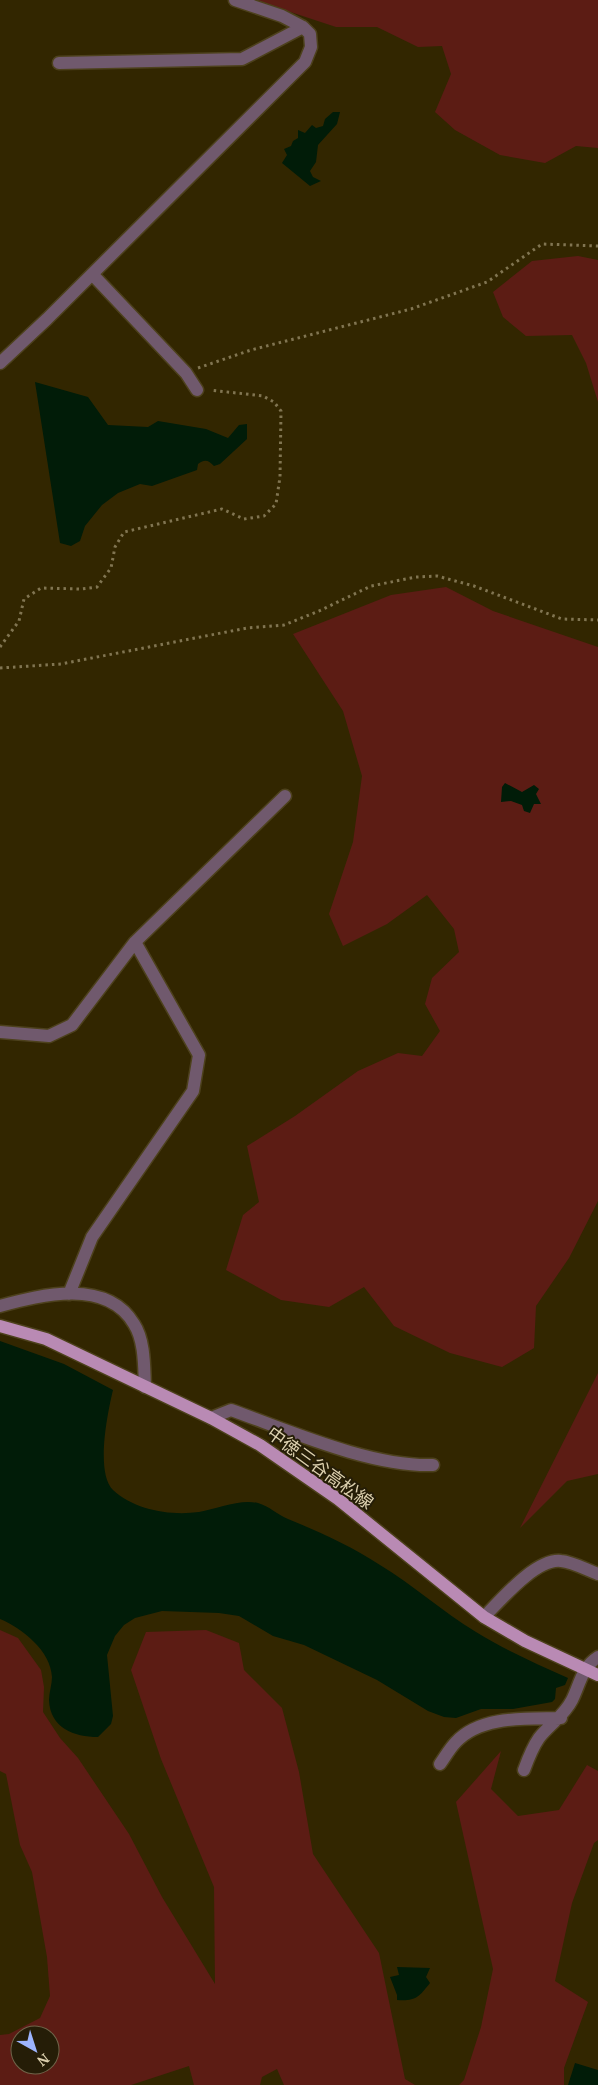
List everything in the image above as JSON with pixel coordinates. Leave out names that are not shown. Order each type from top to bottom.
[{"type":"main road","name":"中徳三谷高松線","points":[[0,1326],[46,1340],[211,1418],[260,1446],[338,1499],[448,1590],[484,1617],[525,1641],[598,1675]]},
{"type":"street","points":[[0,363],[305,62],[311,47],[310,34],[282,16],[235,0]]},
{"type":"street","points":[[59,63],[242,59],[302,28]]},
{"type":"street","points":[[92,274],[186,373],[197,390]]},
{"type":"street","points":[[0,1032],[49,1036],[72,1025],[135,942],[285,796]]},
{"type":"street","points":[[69,1294],[92,1237],[194,1091],[199,1055],[135,942]]},
{"type":"street","points":[[0,1306],[69,1294],[91,1294],[118,1306],[134,1324],[143,1352],[145,1387]]},
{"type":"street","points":[[211,1418],[231,1410],[362,1455],[408,1466],[433,1465]]},
{"type":"street","points":[[484,1617],[510,1590],[543,1564],[561,1561],[598,1574]]},
{"type":"street","points":[[524,1770],[528,1758],[540,1738],[560,1718],[572,1700],[584,1670],[598,1657]]},
{"type":"street","points":[[440,1764],[457,1740],[475,1728],[509,1720],[560,1718]]},
{"type":"path","points":[[186,373],[251,350],[411,309],[487,282],[542,244],[598,246]]},
{"type":"path","points":[[0,647],[19,621],[24,599],[41,588],[80,589],[97,587],[111,568],[115,547],[124,532],[222,509],[244,519],[254,518],[264,516],[276,504],[280,477],[281,411],[274,402],[262,396],[197,390]]},
{"type":"path","points":[[0,668],[61,664],[247,628],[284,625],[319,611],[371,586],[416,577],[437,576],[474,586],[562,619],[598,620]]},
{"type":"shaded area","points":[[254,0],[598,0],[598,148],[576,146],[545,163],[500,155],[455,130],[435,112],[451,74],[442,46],[418,47],[377,27],[336,27]]},
{"type":"shaded area","points":[[333,112],[340,112],[337,124],[318,145],[316,162],[310,171],[313,177],[321,181],[310,186],[282,163],[287,155],[284,149],[291,146],[293,141],[298,138],[298,130],[305,133],[312,125],[316,128],[323,126],[325,119]]},
{"type":"shaded area","points":[[578,256],[598,260],[598,402],[586,363],[572,335],[526,336],[503,317],[493,292],[532,261]]},
{"type":"shaded area","points":[[35,382],[88,397],[108,425],[148,427],[158,421],[206,429],[228,438],[239,425],[247,424],[247,439],[220,464],[214,466],[208,461],[203,461],[198,464],[197,470],[152,486],[140,484],[118,493],[102,505],[85,526],[80,541],[71,546],[60,543]]},
{"type":"shaded area","points":[[446,587],[493,611],[598,647],[598,1201],[569,1258],[536,1306],[534,1348],[502,1367],[450,1353],[394,1326],[364,1287],[329,1307],[281,1300],[226,1270],[243,1215],[259,1202],[247,1146],[295,1116],[358,1071],[398,1053],[422,1056],[440,1031],[425,1004],[432,978],[459,952],[454,929],[427,895],[387,924],[343,946],[329,914],[353,842],[362,776],[343,711],[293,634],[391,595]]},
{"type":"shaded area","points":[[505,783],[522,792],[534,785],[539,789],[536,794],[541,804],[534,804],[530,813],[524,811],[522,805],[511,801],[501,802],[502,787]]},
{"type":"shaded area","points":[[0,1341],[64,1364],[113,1390],[104,1441],[105,1470],[113,1490],[122,1497],[142,1507],[176,1513],[199,1512],[243,1502],[262,1504],[284,1517],[369,1558],[487,1639],[568,1678],[565,1685],[556,1688],[555,1699],[552,1702],[513,1709],[481,1709],[456,1718],[444,1717],[428,1711],[377,1680],[304,1645],[273,1636],[239,1616],[219,1613],[162,1611],[135,1618],[124,1625],[115,1636],[107,1655],[113,1716],[111,1724],[98,1737],[80,1735],[65,1729],[54,1718],[50,1710],[49,1697],[52,1677],[47,1658],[26,1634],[0,1619]]},
{"type":"shaded area","points":[[598,1373],[598,1474],[567,1481],[520,1528]]},
{"type":"shaded area","points":[[0,1630],[18,1638],[41,1670],[44,1687],[43,1712],[60,1738],[78,1758],[129,1834],[162,1897],[215,1984],[214,1887],[161,1759],[131,1670],[146,1632],[206,1630],[239,1643],[244,1670],[282,1708],[299,1772],[313,1854],[379,1953],[405,2079],[415,2085],[284,2085],[277,2069],[262,2077],[260,2085],[194,2085],[189,2066],[131,2085],[0,2085],[0,2035],[10,2033],[10,2075],[60,2075],[60,2025],[26,2025],[40,2018],[50,1996],[47,1957],[32,1872],[20,1845],[6,1774],[0,1771]]},
{"type":"shaded area","points":[[501,1751],[491,1789],[518,1816],[559,1810],[587,1765],[598,1771],[598,1840],[594,1843],[572,1903],[555,1981],[588,2002],[564,2068],[564,2085],[459,2085],[464,2080],[481,2027],[493,1969],[456,1802]]},
{"type":"shaded area","points":[[397,1967],[430,1968],[426,1977],[430,1983],[416,1998],[397,2000],[390,1977],[399,1975]]},
{"type":"shaded area","points":[[575,2063],[598,2070],[598,2085],[568,2085]]}]
